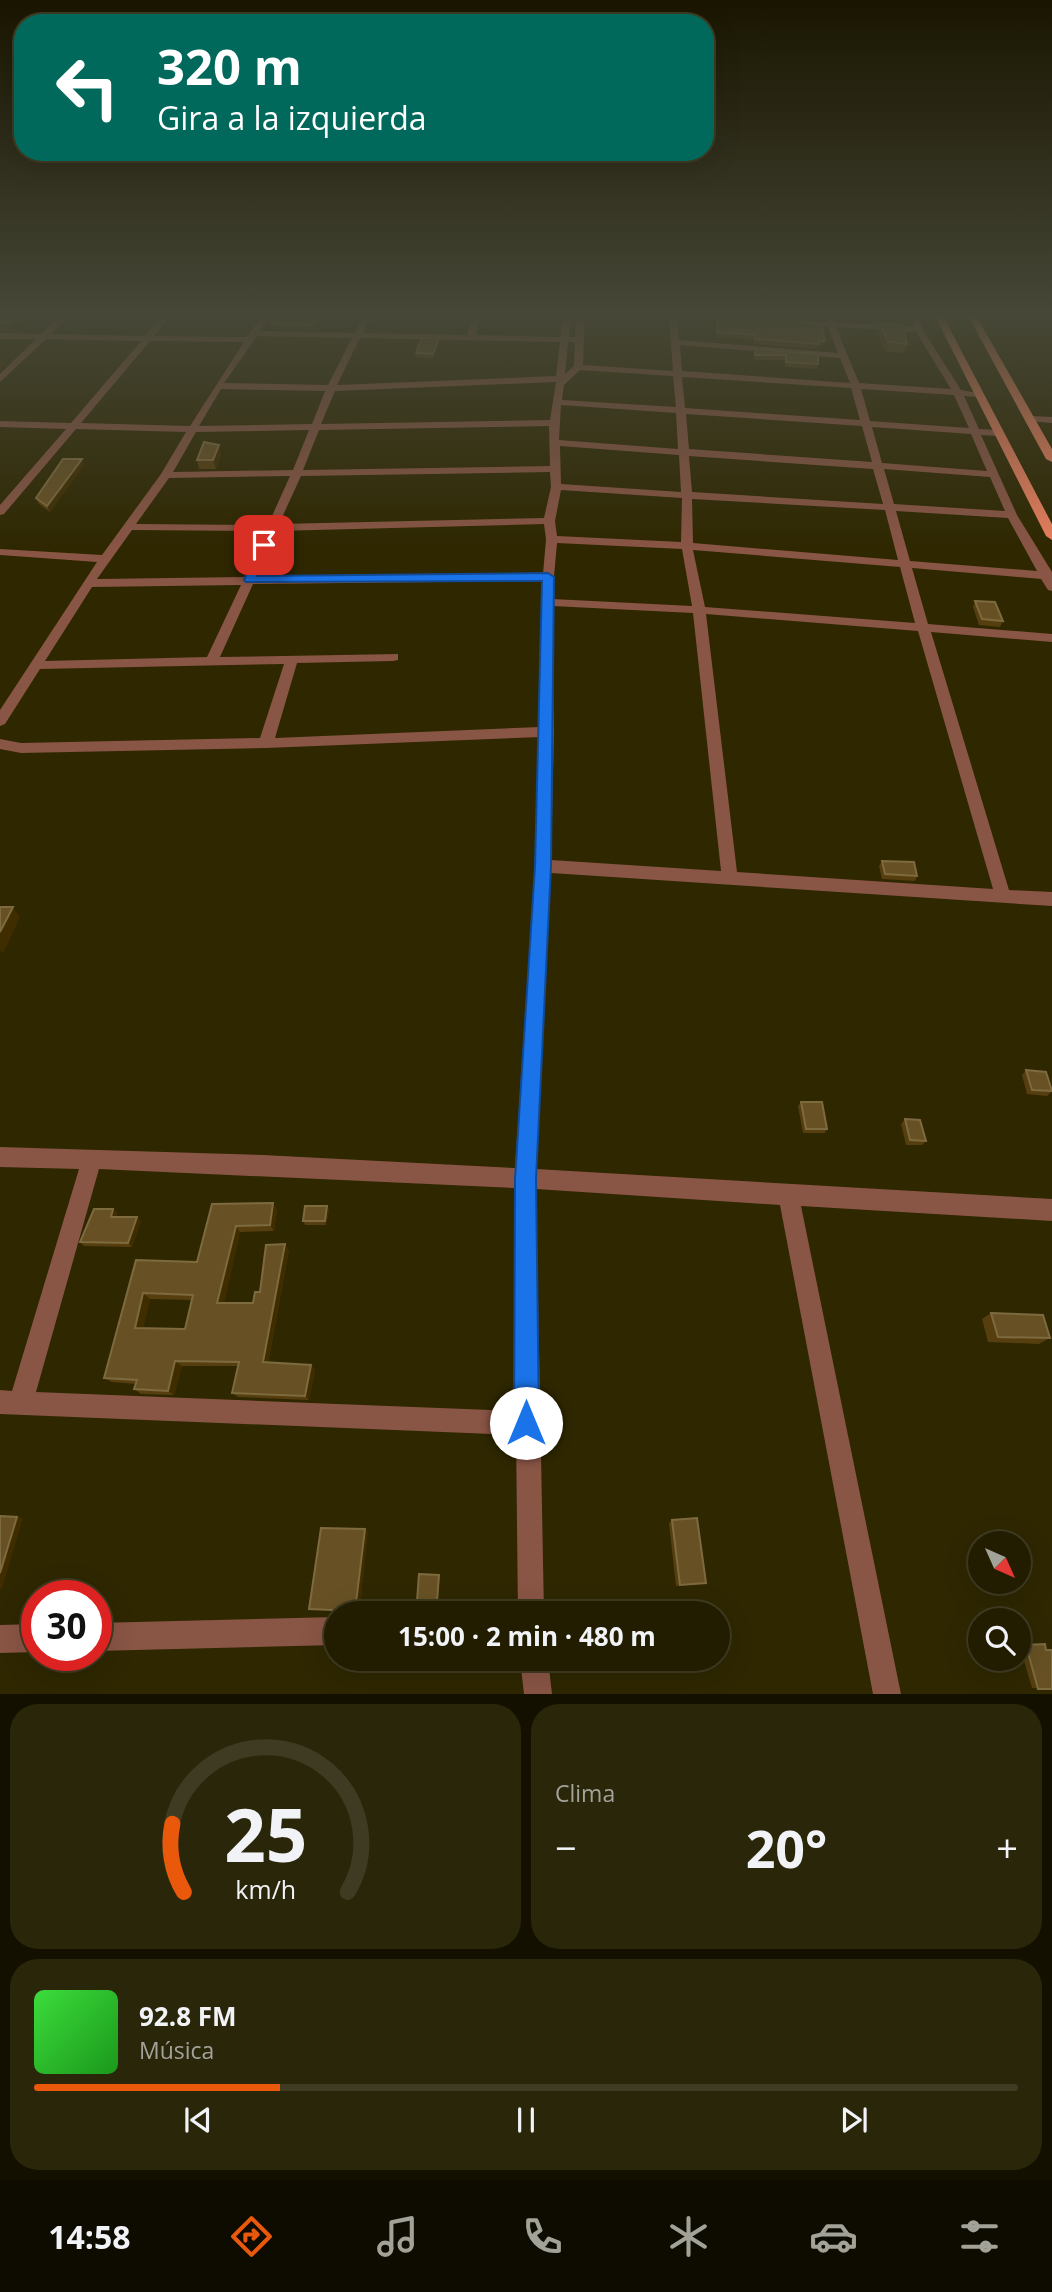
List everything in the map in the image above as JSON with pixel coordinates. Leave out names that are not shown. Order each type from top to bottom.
[{"type":"main road","points":[[977,391],[1052,536]]},
{"type":"main road","points":[[1015,391],[1052,458]]},
{"type":"street","points":[[0,512],[103,391]]},
{"type":"street","points":[[0,721],[88,583],[166,475],[215,391]]},
{"type":"street","points":[[212,661],[297,473],[330,391]]},
{"type":"street","points":[[531,1601],[526,1423],[525,1179],[543,866],[547,732],[546,602],[552,539],[549,521],[556,487],[554,423],[559,391]]},
{"type":"street","points":[[678,391],[687,495],[687,546],[699,610],[730,880]]},
{"type":"street","points":[[856,391],[1003,896]]},
{"type":"street","points":[[933,391],[978,394]]},
{"type":"street","points":[[958,393],[992,474],[1012,515],[1049,576],[1052,587]]},
{"type":"street","points":[[558,402],[863,421],[997,433]]},
{"type":"street","points":[[1031,419],[1052,420]]},
{"type":"street","points":[[0,424],[192,429],[554,423]]},
{"type":"street","points":[[555,443],[992,474]]},
{"type":"street","points":[[166,475],[554,469]]},
{"type":"street","points":[[556,487],[1012,515]]},
{"type":"street","points":[[130,527],[549,521]]},
{"type":"street","points":[[552,539],[687,546],[1049,576]]},
{"type":"street","points":[[0,552],[105,559]]},
{"type":"street","points":[[88,583],[548,577]]},
{"type":"street","points":[[546,602],[699,610],[1052,638]]},
{"type":"street","points":[[38,665],[393,656]]},
{"type":"street","points":[[266,743],[292,659]]},
{"type":"street","points":[[0,744],[21,748],[266,743],[547,732]]},
{"type":"street","points":[[543,866],[1052,899]]},
{"type":"street","points":[[0,1157],[92,1158],[525,1179],[789,1197],[1052,1210]]},
{"type":"street","points":[[92,1158],[11,1402],[526,1423]]},
{"type":"street","points":[[789,1197],[887,1693]]},
{"type":"street","points":[[112,1637],[324,1631]]},
{"type":"street","points":[[0,1639],[21,1638]]},
{"type":"street","points":[[535,1671],[538,1693]]},
{"type":"building","points":[[204,442],[219,445],[213,460],[197,460]]},
{"type":"building","points":[[63,459],[82,459],[47,506],[36,498]]},
{"type":"building","points":[[975,601],[995,602],[1003,621],[982,619]]},
{"type":"building","points":[[882,861],[914,862],[917,876],[885,874]]},
{"type":"building","points":[[0,907],[13,907],[0,932]]},
{"type":"building","points":[[1026,1070],[1046,1072],[1052,1091],[1032,1090]]},
{"type":"building","points":[[801,1102],[822,1102],[827,1129],[806,1129]]},
{"type":"building","points":[[905,1119],[920,1120],[926,1141],[910,1140]]},
{"type":"building","points":[[273,1203],[270,1225],[236,1226],[217,1303],[253,1303],[255,1292],[260,1292],[266,1245],[285,1244],[263,1362],[311,1365],[305,1396],[232,1393],[239,1362],[175,1361],[168,1391],[134,1389],[137,1380],[104,1378],[136,1260],[197,1262],[212,1204]],"holes":[[[143,1293],[193,1295],[185,1329],[135,1328]]]},
{"type":"building","points":[[305,1206],[327,1206],[325,1221],[303,1221]]},
{"type":"building","points":[[94,1209],[113,1209],[111,1217],[137,1217],[128,1243],[80,1242]]},
{"type":"building","points":[[991,1313],[1043,1315],[1050,1338],[998,1337]]},
{"type":"building","points":[[0,1516],[17,1517],[0,1573]]},
{"type":"building","points":[[697,1518],[706,1583],[680,1585],[672,1520]]},
{"type":"building","points":[[321,1528],[365,1529],[356,1601],[324,1601],[324,1610],[309,1609]]},
{"type":"building","points":[[419,1574],[439,1575],[437,1601],[417,1601]]},
{"type":"building","points":[[1045,1644],[1046,1650],[1052,1650],[1052,1689],[1038,1689],[1031,1663],[1031,1645]]},
{"type":"route","points":[[264,545],[250,580],[548,577],[543,866],[525,1179],[526,1423]]}]
